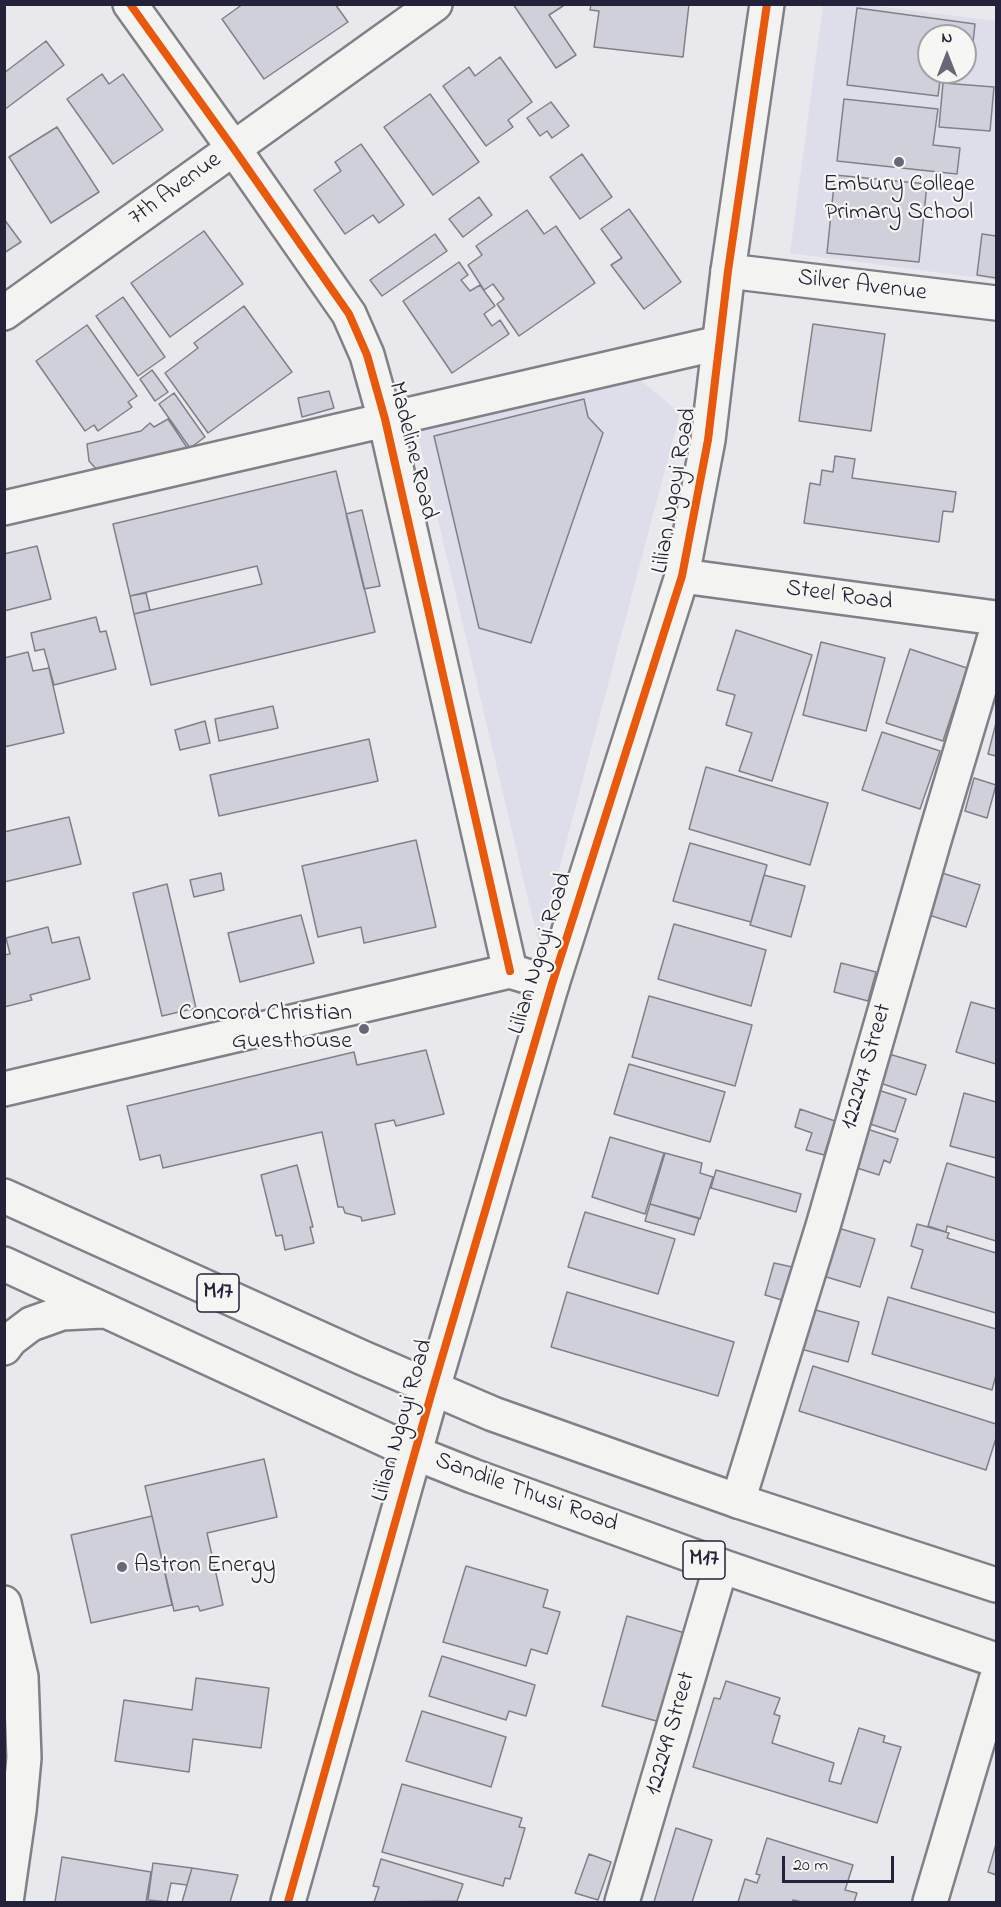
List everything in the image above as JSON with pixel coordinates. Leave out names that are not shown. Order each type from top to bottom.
[{"type":"street","name":"Madeline Road","points":[[130,4],[349,314],[367,355],[385,419],[510,971]]},
{"type":"street","name":"7th Avenue","points":[[4,313],[435,4]]},
{"type":"street","name":"Lilian Ngoyi Road","points":[[288,1902],[433,1388],[552,984],[682,576],[708,440],[728,271],[767,4]]},
{"type":"street","name":"Silver Avenue","points":[[728,271],[996,303]]},
{"type":"street","points":[[4,508],[719,343]]},
{"type":"street","name":"Steel Road","points":[[682,576],[996,618]]},
{"type":"street","name":"122247 Street","points":[[738,1500],[822,1226],[996,633]]},
{"type":"street","points":[[4,1089],[510,971],[552,984]]},
{"type":"street","name":"M17","points":[[4,1196],[494,1414],[738,1500],[996,1585]]},
{"type":"street","name":"Sandile Thusi Road","points":[[4,1264],[415,1453],[722,1566],[996,1660]]},
{"type":"street","points":[[4,1348],[10,1340],[32,1324],[62,1313],[107,1311]]},
{"type":"street","name":"122249 Street","points":[[622,1902],[722,1566]]},
{"type":"street","points":[[4,1603],[24,1758],[6,1902]]},
{"type":"street","points":[[930,1902],[996,1680]]},
{"type":"shaded area","name":"Embury College Primary School","points":[[823,5],[868,5],[996,21],[996,280],[790,253]]},
{"type":"shaded area","points":[[639,379],[680,413],[539,945],[417,431]]},
{"type":"building","points":[[243,4],[335,4],[348,22],[264,79],[222,19]]},
{"type":"building","points":[[513,4],[562,4],[563,6],[549,15],[576,55],[556,68]]},
{"type":"building","points":[[591,4],[689,4],[683,57],[594,47],[599,11],[590,10]]},
{"type":"building","points":[[857,8],[975,24],[917,24],[917,84],[940,84],[938,96],[847,85]]},
{"type":"building","points":[[46,41],[64,65],[4,110],[4,73]]},
{"type":"building","points":[[500,57],[532,102],[508,120],[513,127],[486,146],[443,86],[469,67],[475,76]]},
{"type":"building","points":[[102,74],[109,84],[123,74],[163,130],[113,164],[67,99]]},
{"type":"building","points":[[943,84],[994,87],[990,131],[939,127]]},
{"type":"building","points":[[430,94],[479,162],[433,195],[384,127]]},
{"type":"building","points":[[844,99],[938,109],[933,145],[960,148],[957,174],[837,161]]},
{"type":"building","points":[[551,102],[569,126],[552,138],[547,131],[540,136],[527,118]]},
{"type":"building","points":[[57,127],[99,192],[51,223],[9,157]]},
{"type":"building","points":[[361,144],[404,205],[379,223],[373,215],[345,234],[314,190],[341,171],[335,162]]},
{"type":"building","points":[[582,154],[612,197],[580,219],[550,177]]},
{"type":"building","points":[[835,175],[927,184],[919,262],[827,253]]},
{"type":"building","points":[[479,197],[492,215],[463,237],[449,219]]},
{"type":"building","points":[[629,209],[681,282],[644,309],[611,265],[622,258],[601,229]]},
{"type":"building","points":[[527,210],[544,234],[556,226],[595,283],[519,336],[497,304],[504,299],[493,284],[484,290],[468,265],[482,255],[476,246]]},
{"type":"building","points":[[4,219],[21,242],[4,253]]},
{"type":"building","points":[[204,231],[243,284],[170,337],[131,283]]},
{"type":"building","points":[[435,234],[447,251],[382,296],[370,280]]},
{"type":"building","points":[[982,234],[996,236],[996,278],[977,275]]},
{"type":"building","points":[[459,262],[468,275],[461,280],[470,291],[480,285],[495,306],[484,314],[492,326],[500,320],[509,334],[452,373],[403,301]]},
{"type":"building","points":[[123,297],[165,357],[138,376],[96,316]]},
{"type":"building","points":[[244,306],[292,372],[208,433],[165,373],[198,348],[194,343]]},
{"type":"building","points":[[813,324],[885,334],[871,431],[799,421]]},
{"type":"building","points":[[87,325],[137,396],[128,402],[132,407],[98,431],[94,425],[85,431],[36,361]]},
{"type":"building","points":[[152,370],[168,392],[155,401],[140,379]]},
{"type":"building","points":[[329,391],[334,408],[302,417],[298,398]]},
{"type":"building","points":[[174,393],[205,437],[190,448],[159,404]]},
{"type":"building","points":[[584,399],[588,417],[603,433],[531,643],[479,628],[434,436]]},
{"type":"building","points":[[168,419],[190,452],[98,471],[89,461],[87,444],[141,431],[150,423],[154,427]]},
{"type":"building","points":[[835,456],[855,459],[852,478],[956,492],[953,512],[943,511],[939,542],[804,523],[810,483],[820,485],[822,470],[833,472]]},
{"type":"building","points":[[336,471],[375,632],[151,685],[134,614],[262,584],[257,566],[130,596],[113,524]]},
{"type":"building","points":[[362,510],[380,586],[364,589],[346,514]]},
{"type":"building","points":[[37,546],[51,599],[4,611],[4,554]]},
{"type":"building","points":[[146,593],[150,610],[134,614],[130,596]]},
{"type":"building","points":[[96,617],[100,632],[106,631],[116,669],[54,685],[44,649],[35,651],[31,633]]},
{"type":"building","points":[[736,630],[812,655],[772,781],[739,771],[752,733],[726,725],[735,695],[717,690]]},
{"type":"building","points":[[821,642],[885,658],[866,731],[803,715]]},
{"type":"building","points":[[910,649],[967,668],[943,741],[886,723]]},
{"type":"building","points":[[28,652],[33,671],[49,668],[64,733],[4,747],[4,658]]},
{"type":"building","points":[[273,706],[278,728],[219,741],[215,719]]},
{"type":"building","points":[[205,721],[210,743],[180,750],[175,730]]},
{"type":"building","points":[[996,723],[996,756],[988,754]]},
{"type":"building","points":[[882,732],[940,751],[920,809],[862,790]]},
{"type":"building","points":[[369,739],[378,781],[219,816],[210,775]]},
{"type":"building","points":[[706,767],[828,803],[810,865],[689,829]]},
{"type":"building","points":[[974,778],[996,785],[987,818],[965,811]]},
{"type":"building","points":[[69,817],[81,864],[4,882],[4,832]]},
{"type":"building","points":[[416,840],[436,927],[364,943],[361,927],[318,937],[302,866]]},
{"type":"building","points":[[690,843],[767,865],[751,922],[673,901]]},
{"type":"building","points":[[221,873],[224,890],[194,897],[190,880]]},
{"type":"building","points":[[942,873],[980,885],[966,927],[929,915]]},
{"type":"building","points":[[764,875],[805,886],[791,937],[750,925]]},
{"type":"building","points":[[167,884],[196,1008],[162,1016],[133,893]]},
{"type":"building","points":[[301,915],[314,963],[240,982],[228,933]]},
{"type":"building","points":[[674,924],[766,950],[751,1006],[658,979]]},
{"type":"building","points":[[48,927],[52,943],[79,937],[90,979],[30,995],[32,1000],[4,1007],[4,955],[10,954],[6,938]]},
{"type":"building","points":[[841,963],[876,972],[868,1001],[834,992]]},
{"type":"building","points":[[649,996],[752,1025],[735,1086],[632,1057]]},
{"type":"building","points":[[971,1002],[996,1009],[996,1064],[956,1052]]},
{"type":"building","points":[[426,1050],[444,1114],[396,1126],[394,1120],[375,1124],[395,1214],[362,1221],[361,1217],[345,1213],[343,1207],[338,1207],[322,1132],[163,1168],[160,1155],[140,1160],[127,1106],[354,1052],[357,1065]]},
{"type":"building","points":[[889,1054],[926,1065],[916,1095],[880,1083]]},
{"type":"building","points":[[629,1064],[725,1092],[710,1142],[614,1114]]},
{"type":"building","points":[[878,1090],[906,1099],[895,1132],[867,1123]]},
{"type":"building","points":[[964,1093],[996,1102],[996,1158],[950,1146]]},
{"type":"building","points":[[800,1109],[835,1121],[824,1155],[806,1150],[812,1133],[795,1127]]},
{"type":"building","points":[[867,1129],[898,1139],[890,1163],[884,1160],[879,1175],[854,1167]]},
{"type":"building","points":[[610,1137],[664,1153],[645,1214],[592,1197]]},
{"type":"building","points":[[665,1153],[702,1163],[700,1173],[713,1177],[700,1219],[650,1204]]},
{"type":"building","points":[[947,1163],[996,1178],[996,1241],[947,1226],[946,1232],[928,1226]]},
{"type":"building","points":[[297,1165],[313,1227],[310,1227],[314,1243],[285,1250],[282,1235],[276,1236],[261,1175]]},
{"type":"building","points":[[716,1170],[801,1194],[796,1212],[711,1188]]},
{"type":"building","points":[[650,1204],[699,1218],[694,1235],[645,1221]]},
{"type":"building","points":[[585,1212],[675,1239],[658,1294],[568,1267]]},
{"type":"building","points":[[917,1224],[949,1233],[947,1238],[996,1253],[996,1313],[911,1288],[923,1250],[911,1246]]},
{"type":"building","points":[[838,1228],[875,1239],[860,1287],[823,1276]]},
{"type":"building","points":[[774,1263],[792,1267],[782,1300],[765,1295]]},
{"type":"building","points":[[567,1292],[734,1342],[718,1396],[551,1347]]},
{"type":"building","points":[[888,1297],[996,1329],[996,1375],[992,1390],[872,1354]]},
{"type":"building","points":[[812,1309],[859,1322],[848,1362],[801,1349]]},
{"type":"building","points":[[813,1366],[996,1424],[996,1438],[986,1470],[799,1411]]},
{"type":"building","points":[[264,1459],[277,1517],[207,1533],[223,1605],[200,1611],[198,1606],[174,1611],[145,1486]]},
{"type":"building","points":[[152,1516],[172,1605],[91,1623],[71,1535]]},
{"type":"building","points":[[466,1566],[548,1590],[543,1607],[560,1612],[547,1654],[531,1649],[526,1666],[443,1642]]},
{"type":"building","points":[[627,1616],[685,1633],[660,1722],[602,1706]]},
{"type":"building","points":[[442,1656],[535,1685],[526,1716],[509,1711],[506,1720],[429,1696]]},
{"type":"building","points":[[196,1678],[269,1688],[261,1748],[193,1739],[189,1772],[115,1761],[124,1700],[192,1710]]},
{"type":"building","points":[[726,1681],[780,1698],[774,1714],[780,1716],[772,1743],[834,1763],[829,1781],[841,1784],[859,1728],[885,1736],[883,1742],[901,1747],[877,1823],[693,1767],[714,1698],[720,1699]]},
{"type":"building","points":[[422,1711],[506,1737],[491,1787],[406,1761]]},
{"type":"building","points":[[402,1784],[522,1818],[519,1827],[525,1828],[510,1879],[505,1878],[503,1886],[382,1852]]},
{"type":"building","points":[[676,1828],[712,1840],[692,1902],[654,1902]]},
{"type":"building","points":[[767,1838],[853,1865],[845,1890],[857,1893],[854,1902],[793,1900],[792,1902],[738,1902],[745,1879],[757,1883],[760,1875],[756,1874]]},
{"type":"building","points":[[996,1844],[996,1875],[988,1872]]},
{"type":"building","points":[[589,1854],[611,1862],[598,1900],[575,1893]]},
{"type":"building","points":[[62,1857],[151,1872],[146,1902],[55,1902]]},
{"type":"building","points":[[381,1859],[463,1884],[457,1901],[374,1902],[379,1887],[373,1886]]},
{"type":"building","points":[[153,1863],[192,1868],[187,1885],[171,1883],[167,1902],[148,1900]]},
{"type":"building","points":[[192,1868],[238,1875],[230,1902],[182,1902]]},
{"type":"cycle path","points":[[130,4],[349,314],[367,355],[385,419],[510,971]]},
{"type":"cycle path","points":[[288,1902],[433,1388],[552,984],[682,576],[708,440],[728,271],[767,4]]},
{"type":"place","name":"Embury College Primary School","points":[[899,162]]},
{"type":"place","name":"Concord Christian Guesthouse","points":[[364,1029]]},
{"type":"place","name":"Astron Energy","points":[[122,1567]]}]
